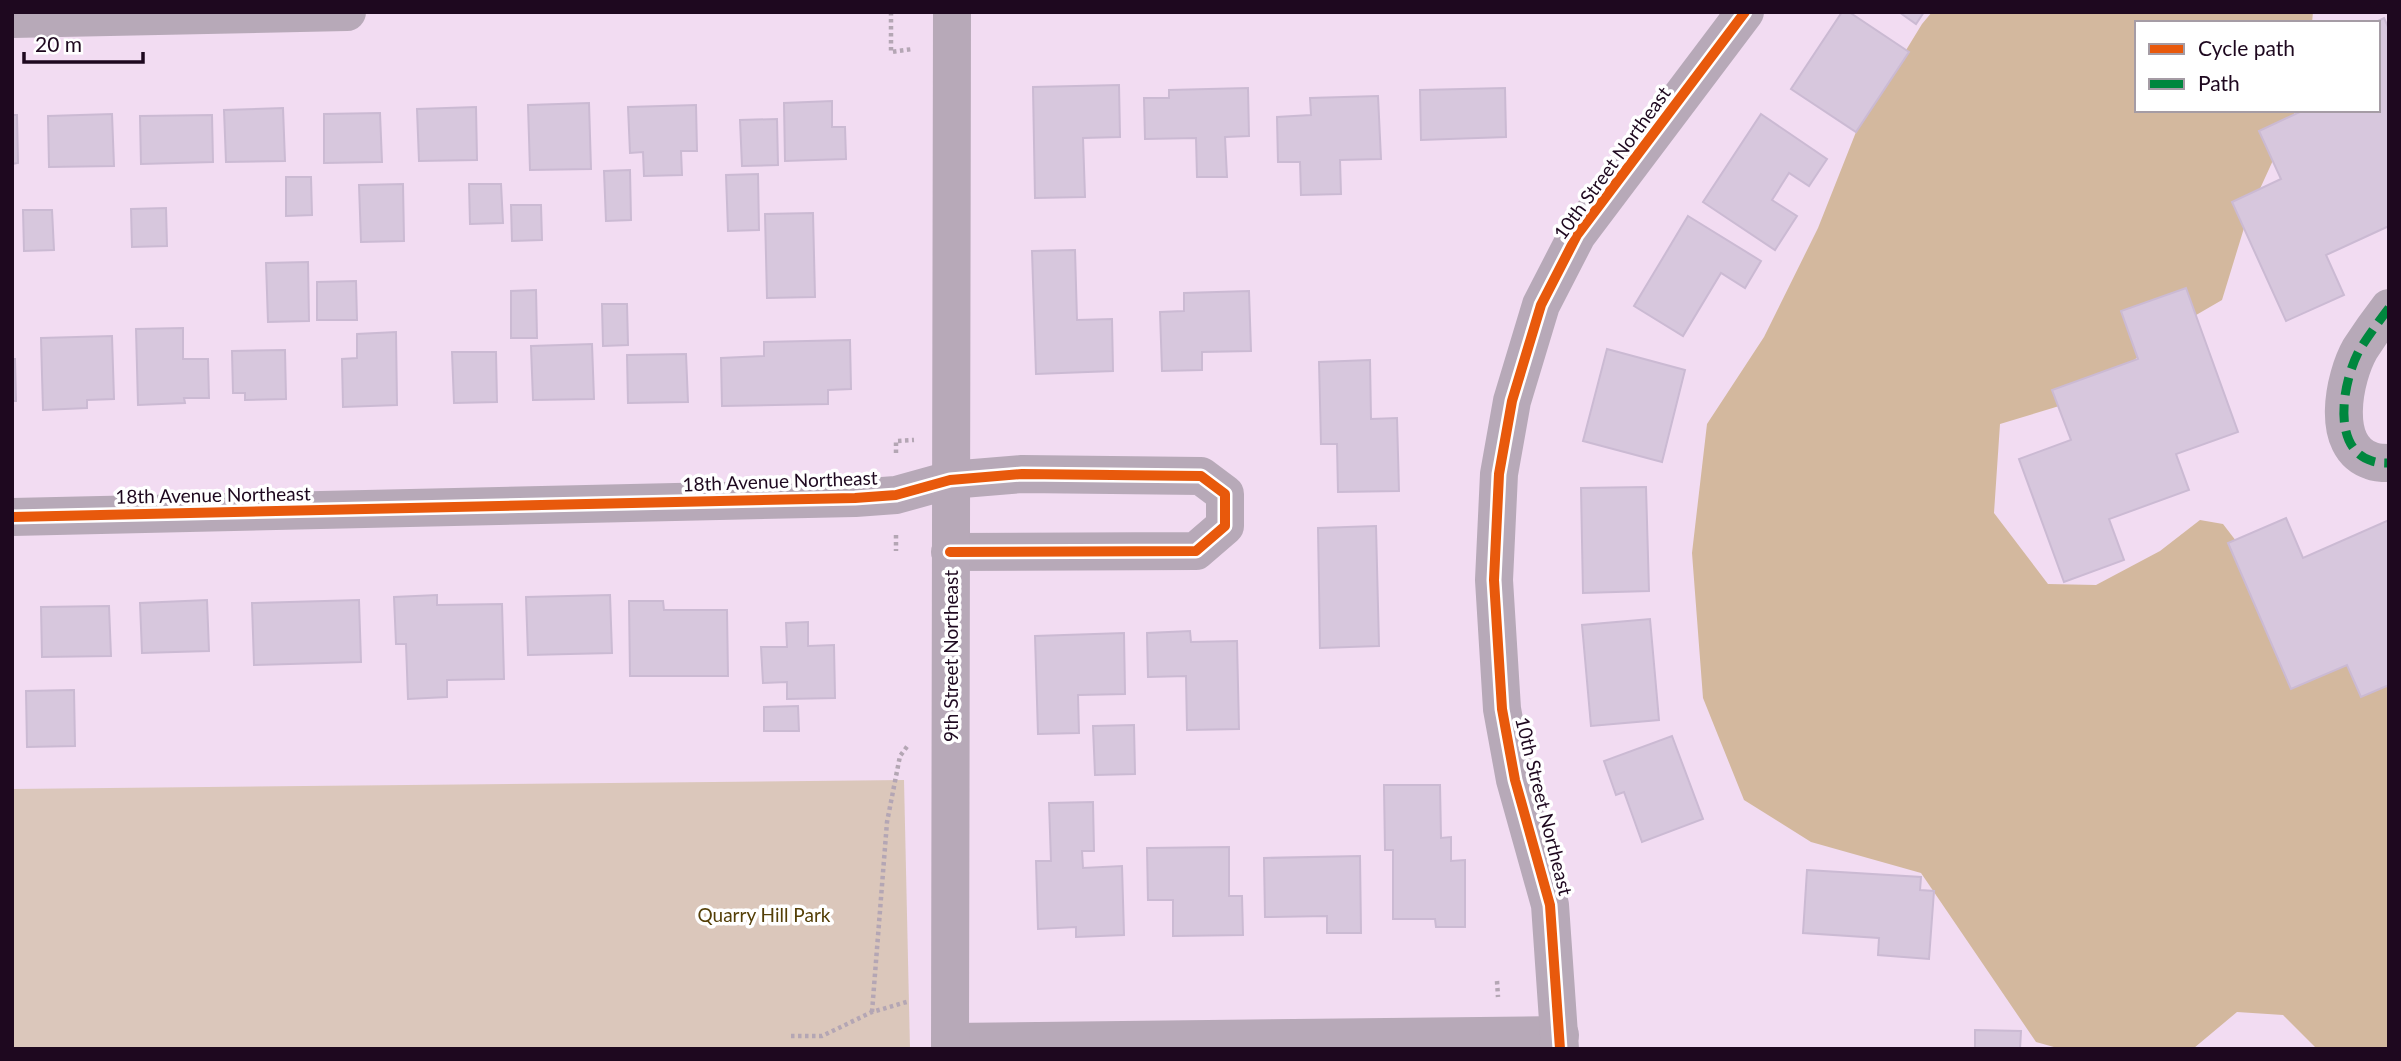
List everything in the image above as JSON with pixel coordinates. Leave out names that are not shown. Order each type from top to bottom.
[{"type":"street","points":[[12,19],[347,12]]},
{"type":"street","name":"9th Street Northeast","points":[[950,1045],[951,12]]},
{"type":"street","name":"10th Street Northeast","points":[[1560,1042],[1550,905],[1515,780],[1502,709],[1494,580],[1499,474],[1512,401],[1541,305],[1577,235],[1745,12]]},
{"type":"street","points":[[2389,308],[2359,351],[2348,379],[2343,406],[2346,430],[2354,449],[2371,461],[2389,463]]},
{"type":"street","name":"18th Avenue Northeast","points":[[12,517],[855,498],[896,495],[950,480],[1022,474],[1201,476],[1225,494],[1225,526],[1196,551],[950,552]]},
{"type":"street","points":[[950,1045],[1560,1042]]},
{"type":"path","points":[[891,12],[891,52]]},
{"type":"path","points":[[791,1036],[822,1036],[872,1012],[887,822],[900,756],[913,740]]},
{"type":"green space","name":"Quarry Hill Park","points":[[904,780],[910,1049],[12,1049],[12,789]]},
{"type":"shaded area","points":[[1932,12],[2313,12],[2312,21],[2135,21],[2135,112],[2295,112],[2248,215],[2222,300],[2172,329],[2089,397],[2000,424],[1994,513],[2048,584],[2096,585],[2160,551],[2200,520],[2223,524],[2276,593],[2389,653],[2389,1049],[2317,1049],[2283,1015],[2237,1012],[2194,1048],[2189,1049],[2061,1049],[2036,1042],[1921,873],[1811,842],[1744,800],[1703,698],[1692,553],[1707,424],[1764,337],[1818,228],[1856,132]]},
{"type":"building","points":[[1842,12],[1849,12],[1909,52],[1856,132],[1791,89]]},
{"type":"building","points":[[1899,12],[1924,12],[1916,24]]},
{"type":"building","points":[[2384,18],[2389,29],[2389,226],[2326,255],[2344,295],[2286,321],[2232,202],[2281,179],[2259,131],[2300,112],[2380,112],[2378,21]]},
{"type":"building","points":[[1119,85],[1120,137],[1083,138],[1085,197],[1035,198],[1033,87]]},
{"type":"building","points":[[1248,88],[1249,136],[1225,137],[1227,177],[1197,177],[1196,138],[1145,139],[1144,98],[1169,98],[1169,90]]},
{"type":"building","points":[[1505,88],[1506,137],[1421,140],[1420,90]]},
{"type":"building","points":[[1378,96],[1381,159],[1340,160],[1341,194],[1301,195],[1300,162],[1278,162],[1277,117],[1311,115],[1310,98]]},
{"type":"building","points":[[832,101],[832,127],[845,127],[846,159],[785,161],[784,103]]},
{"type":"building","points":[[589,103],[591,169],[530,170],[528,105]]},
{"type":"building","points":[[696,105],[697,151],[681,151],[682,175],[644,176],[643,152],[630,153],[628,107]]},
{"type":"building","points":[[476,107],[477,160],[419,161],[417,109]]},
{"type":"building","points":[[283,108],[285,161],[226,162],[224,110]]},
{"type":"building","points":[[380,113],[382,162],[324,163],[324,114]]},
{"type":"building","points":[[112,114],[114,166],[49,167],[48,116]]},
{"type":"building","points":[[1761,114],[1827,159],[1809,186],[1789,173],[1772,200],[1797,216],[1775,250],[1703,202]]},
{"type":"building","points":[[12,115],[17,115],[18,163],[12,164]]},
{"type":"building","points":[[212,115],[213,162],[141,164],[140,116]]},
{"type":"building","points":[[777,119],[778,165],[742,166],[740,120]]},
{"type":"building","points":[[630,170],[631,220],[606,221],[604,171]]},
{"type":"building","points":[[758,174],[759,230],[728,231],[726,175]]},
{"type":"building","points":[[286,177],[311,177],[312,215],[286,216]]},
{"type":"building","points":[[403,184],[404,241],[361,242],[359,185]]},
{"type":"building","points":[[469,184],[501,184],[503,223],[470,224]]},
{"type":"building","points":[[511,205],[541,205],[542,240],[512,241]]},
{"type":"building","points":[[166,208],[167,246],[132,247],[131,209]]},
{"type":"building","points":[[23,210],[52,210],[54,250],[24,251]]},
{"type":"building","points":[[813,213],[815,297],[767,298],[765,214]]},
{"type":"building","points":[[1688,216],[1761,261],[1745,288],[1721,273],[1683,336],[1634,306]]},
{"type":"building","points":[[1075,250],[1077,320],[1112,319],[1113,371],[1036,374],[1032,251]]},
{"type":"building","points":[[308,262],[309,321],[268,322],[266,263]]},
{"type":"building","points":[[356,281],[357,320],[317,320],[317,282]]},
{"type":"building","points":[[2186,288],[2238,432],[2176,454],[2189,490],[2109,519],[2124,560],[2064,582],[2019,459],[2071,440],[2052,390],[2138,359],[2121,311]]},
{"type":"building","points":[[536,290],[537,338],[511,338],[511,291]]},
{"type":"building","points":[[1249,291],[1251,351],[1202,352],[1202,370],[1162,371],[1160,312],[1184,311],[1184,293]]},
{"type":"building","points":[[602,304],[627,304],[628,345],[603,346]]},
{"type":"building","points":[[183,328],[183,359],[208,359],[209,398],[184,398],[185,403],[138,405],[136,329]]},
{"type":"building","points":[[396,332],[397,405],[343,407],[342,359],[357,358],[357,334]]},
{"type":"building","points":[[112,336],[114,399],[87,400],[87,408],[43,410],[41,338]]},
{"type":"building","points":[[850,340],[851,389],[828,390],[828,404],[722,406],[721,358],[764,356],[764,342]]},
{"type":"building","points":[[592,344],[594,399],[533,400],[531,346]]},
{"type":"building","points":[[1607,349],[1685,370],[1662,462],[1583,441]]},
{"type":"building","points":[[285,350],[286,399],[245,400],[245,393],[233,393],[232,351]]},
{"type":"building","points":[[452,352],[496,352],[497,402],[454,403]]},
{"type":"building","points":[[686,354],[688,402],[628,403],[627,355]]},
{"type":"building","points":[[12,359],[15,359],[16,401],[12,401]]},
{"type":"building","points":[[1370,360],[1371,419],[1397,418],[1399,491],[1338,492],[1337,444],[1321,444],[1319,362]]},
{"type":"building","points":[[1646,487],[1649,591],[1583,593],[1581,488]]},
{"type":"building","points":[[2286,518],[2303,558],[2389,520],[2389,685],[2361,697],[2347,665],[2291,689],[2228,543]]},
{"type":"building","points":[[1376,526],[1379,646],[1320,648],[1318,528]]},
{"type":"building","points":[[437,595],[437,605],[502,604],[504,679],[447,680],[447,697],[408,699],[406,644],[396,644],[394,597]]},
{"type":"building","points":[[610,595],[612,653],[528,655],[526,597]]},
{"type":"building","points":[[207,600],[209,651],[142,653],[140,603]]},
{"type":"building","points":[[359,600],[361,662],[254,665],[252,603]]},
{"type":"building","points":[[629,601],[663,601],[664,610],[727,610],[728,676],[630,676]]},
{"type":"building","points":[[109,606],[111,656],[42,657],[41,607]]},
{"type":"building","points":[[1650,619],[1659,720],[1591,726],[1582,625]]},
{"type":"building","points":[[808,622],[808,646],[834,645],[835,698],[787,699],[787,682],[763,683],[761,647],[787,647],[786,623]]},
{"type":"building","points":[[1190,631],[1191,642],[1237,641],[1239,729],[1187,730],[1186,676],[1148,677],[1147,633]]},
{"type":"building","points":[[1124,633],[1125,694],[1078,695],[1079,733],[1038,734],[1035,636]]},
{"type":"building","points":[[74,690],[75,746],[27,747],[26,691]]},
{"type":"building","points":[[798,706],[799,731],[764,731],[764,707]]},
{"type":"building","points":[[1134,725],[1135,774],[1095,775],[1093,726]]},
{"type":"building","points":[[1672,736],[1703,819],[1642,842],[1624,792],[1616,795],[1604,761]]},
{"type":"building","points":[[1384,785],[1440,785],[1441,838],[1451,837],[1451,861],[1465,860],[1465,927],[1436,927],[1435,919],[1393,919],[1393,850],[1385,850]]},
{"type":"building","points":[[1093,802],[1094,851],[1082,851],[1083,868],[1122,866],[1124,935],[1076,937],[1076,927],[1038,929],[1036,861],[1051,861],[1049,803]]},
{"type":"building","points":[[1229,847],[1229,896],[1242,896],[1243,935],[1173,936],[1173,900],[1148,900],[1147,848]]},
{"type":"building","points":[[1360,856],[1361,933],[1327,933],[1327,916],[1265,917],[1264,858]]},
{"type":"building","points":[[1807,870],[1921,877],[1920,890],[1934,891],[1929,959],[1878,955],[1879,938],[1803,933]]},
{"type":"building","points":[[1975,1030],[2021,1031],[2020,1049],[1975,1049]]},
{"type":"marked path","points":[[2389,308],[2354,361],[2345,393],[2344,411],[2345,427],[2358,454],[2374,462],[2389,463]]},
{"type":"cycle path","points":[[1560,1049],[1550,905],[1515,780],[1502,709],[1494,580],[1499,474],[1512,401],[1541,305],[1577,235],[1745,12]]},
{"type":"cycle path","points":[[12,517],[855,498],[896,495],[950,480],[1022,474],[1201,476],[1225,494],[1225,526],[1196,551],[950,552]]}]
